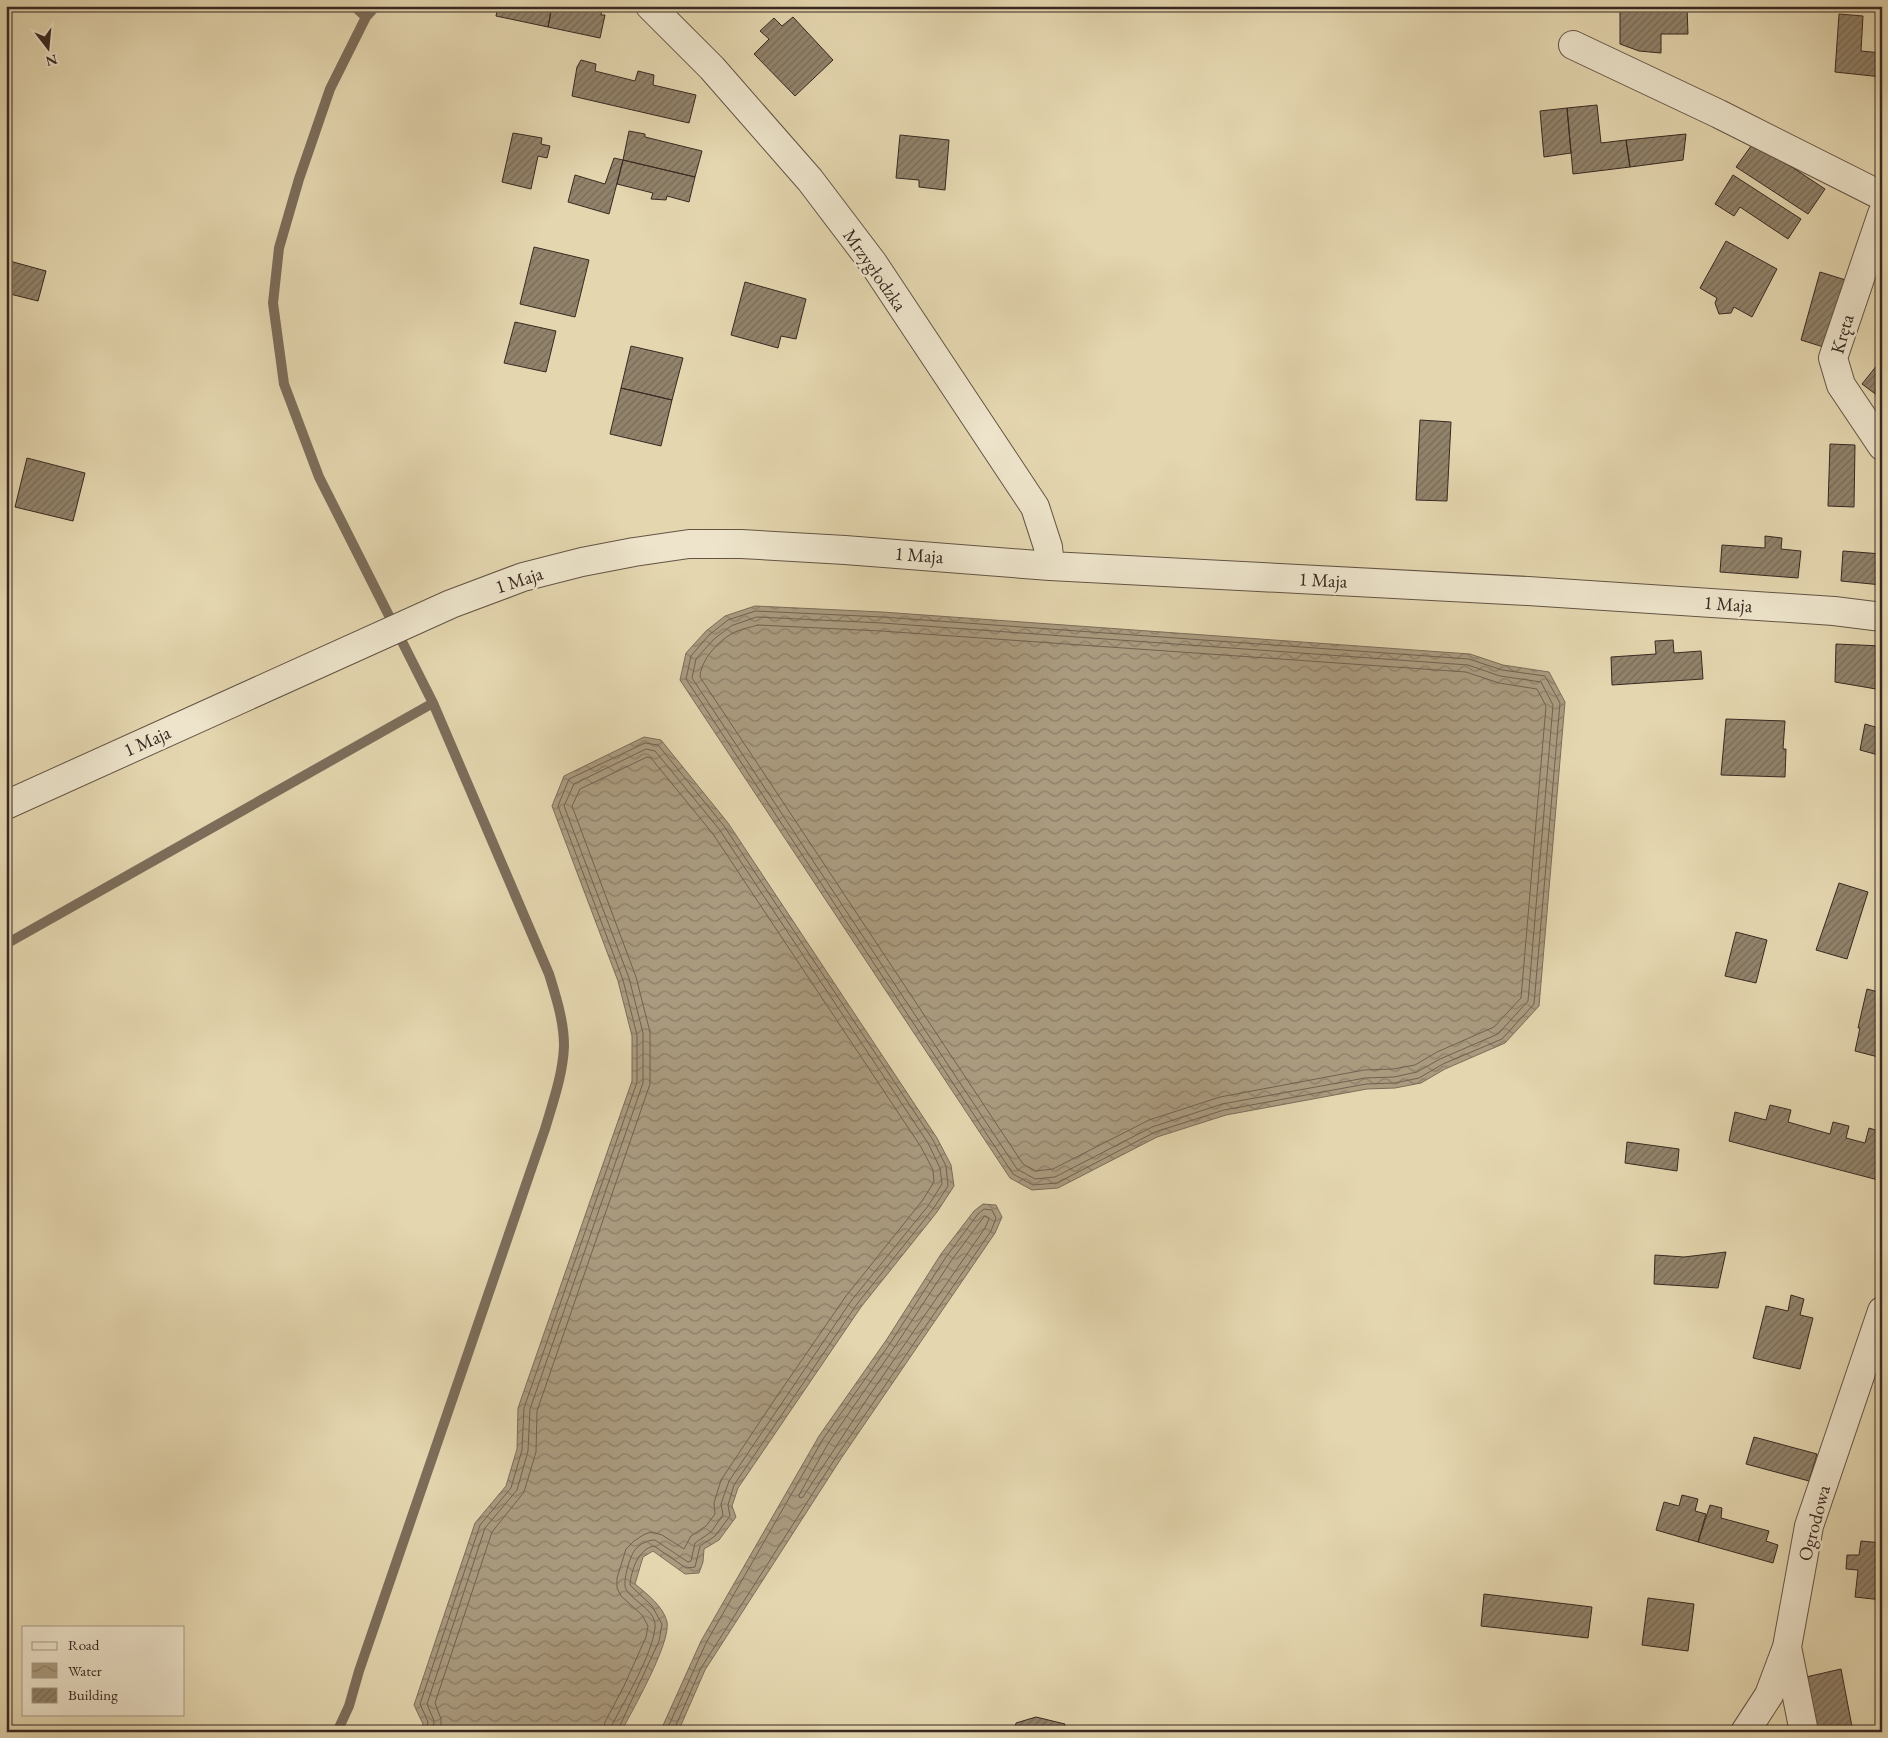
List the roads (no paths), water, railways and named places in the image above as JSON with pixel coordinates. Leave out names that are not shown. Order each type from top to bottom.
[{"type":"street","name":"Mrzygłodzka","points":[[650,6],[712,68],[810,180],[873,263],[1035,507],[1048,547],[1050,566]]},
{"type":"street","points":[[1573,45],[1719,114],[1882,196]]},
{"type":"street","name":"Kręta","points":[[1882,214],[1833,358],[1841,386],[1882,446]]},
{"type":"street","name":"1 Maja","points":[[6,805],[450,604],[523,577],[582,562],[689,544],[741,544],[816,548],[1050,566],[1528,591],[1834,611],[1882,617]]},
{"type":"street","name":"Ogrodowa","points":[[1745,1732],[1768,1695],[1788,1648],[1810,1526],[1882,1311]]},
{"type":"street","points":[[1788,1648],[1804,1732]]},
{"type":"water","points":[[755,606],[882,612],[1470,654],[1503,665],[1549,672],[1565,702],[1539,1006],[1505,1043],[1445,1069],[1421,1083],[1395,1088],[1367,1089],[1226,1115],[1157,1137],[1058,1188],[1032,1190],[1010,1178],[680,680],[686,653],[706,631],[725,616]]},
{"type":"water","points":[[644,737],[661,740],[728,823],[937,1138],[951,1165],[954,1186],[937,1212],[861,1307],[738,1488],[732,1506],[736,1517],[719,1540],[704,1549],[703,1562],[699,1573],[685,1574],[653,1551],[643,1557],[635,1584],[662,1611],[667,1622],[667,1632],[650,1677],[621,1732],[421,1732],[423,1724],[414,1705],[475,1523],[506,1486],[517,1449],[518,1408],[632,1081],[632,1036],[618,981],[552,806],[564,776]]},
{"type":"water","points":[[983,1204],[996,1205],[1002,1217],[995,1233],[842,1457],[705,1670],[678,1732],[660,1732],[701,1641],[819,1436],[887,1339],[941,1254],[974,1211]]},
{"type":"waterway","points":[[354,6],[366,17]]},
{"type":"waterway","points":[[337,1732],[349,1706],[359,1671],[545,1129],[560,1077],[564,1046],[561,1018],[549,974],[433,703],[319,477],[284,384],[273,303],[279,248],[299,179],[330,89],[366,17],[376,6]]},
{"type":"waterway","points":[[6,944],[433,703]]}]
